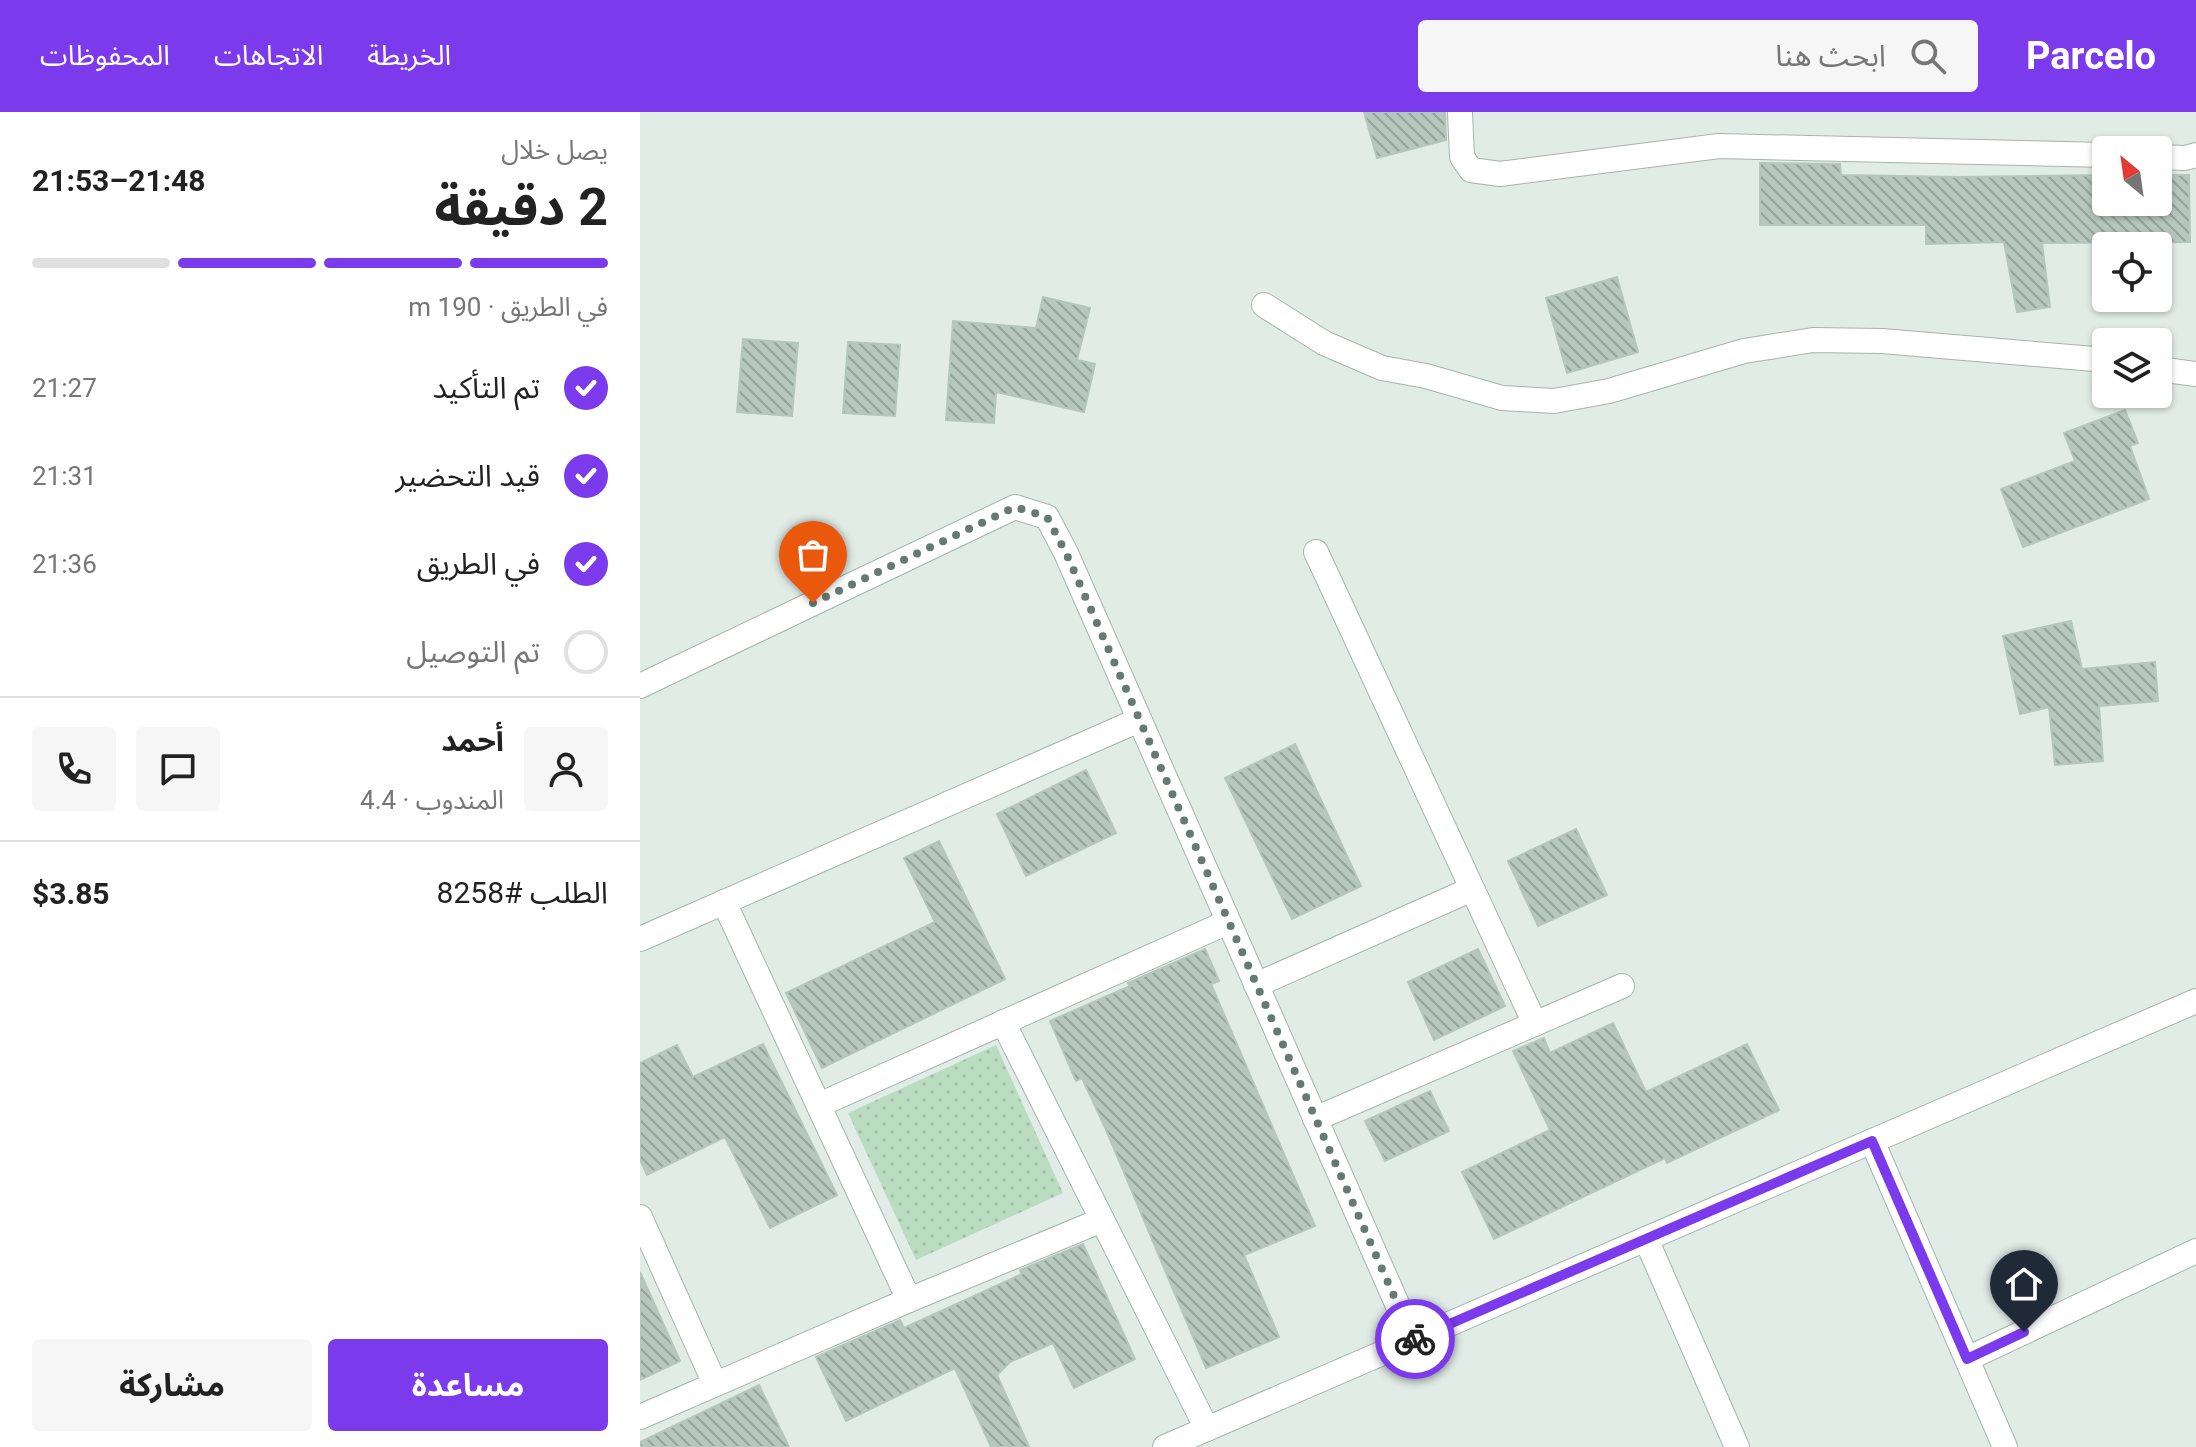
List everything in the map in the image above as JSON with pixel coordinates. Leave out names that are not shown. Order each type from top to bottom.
[{"type":"street","points":[[1460,112],[1462,157],[1471,170],[1500,174],[1719,146],[2092,155]]},
{"type":"street","points":[[2172,158],[2196,155]]},
{"type":"street","points":[[1264,305],[1324,343],[1382,368],[1426,376],[1502,398],[1554,401],[1609,391],[1744,351],[1813,340],[1882,341],[2092,359]]},
{"type":"street","points":[[2172,371],[2196,374]]},
{"type":"street","points":[[640,686],[1015,507],[1047,517],[1066,553],[1413,1340]]},
{"type":"street","points":[[1316,552],[1535,1024]]},
{"type":"street","points":[[640,939],[1139,720]]},
{"type":"street","points":[[1256,985],[1472,889]]},
{"type":"street","points":[[724,902],[909,1300]]},
{"type":"street","points":[[819,1105],[1228,922]]},
{"type":"street","points":[[1315,1119],[1622,986]]},
{"type":"street","points":[[1165,1447],[2196,1001]]},
{"type":"street","points":[[1003,1022],[1207,1429]]},
{"type":"street","points":[[1872,1141],[2005,1447]]},
{"type":"street","points":[[640,1217],[715,1384]]},
{"type":"street","points":[[640,1417],[1102,1220]]},
{"type":"street","points":[[1646,1239],[1737,1447]]},
{"type":"street","points":[[1967,1359],[2196,1251]]},
{"type":"green space","points":[[996,1045],[1063,1193],[916,1260],[848,1113]]},
{"type":"building","points":[[1364,112],[1445,112],[1446,140],[1377,158]]},
{"type":"building","points":[[1760,163],[1840,164],[1841,175],[2092,175],[2092,216],[2172,216],[2172,175],[2189,175],[2190,242],[2172,242],[2172,232],[2092,232],[2092,243],[2042,243],[2050,307],[2017,312],[2004,242],[1926,244],[1926,225],[1760,225]]},
{"type":"building","points":[[1617,277],[1638,352],[1567,373],[1546,298]]},
{"type":"building","points":[[1043,297],[1090,308],[1077,360],[1095,364],[1084,412],[996,392],[994,423],[946,420],[953,321],[1036,328]]},
{"type":"building","points":[[743,339],[798,343],[792,416],[737,412]]},
{"type":"building","points":[[848,342],[900,345],[895,416],[843,413]]},
{"type":"building","points":[[2125,410],[2138,443],[2130,446],[2149,499],[2023,547],[2001,489],[2075,461],[2064,433]]},
{"type":"building","points":[[2071,621],[2082,669],[2155,662],[2158,701],[2099,706],[2103,761],[2055,765],[2049,707],[2020,714],[2003,636]]},
{"type":"building","points":[[1295,744],[1361,886],[1292,919],[1225,778]]},
{"type":"building","points":[[1086,770],[1116,833],[1026,876],[997,814]]},
{"type":"building","points":[[1576,829],[1607,895],[1538,926],[1508,861]]},
{"type":"building","points":[[939,841],[1005,979],[822,1068],[786,993],[935,922],[904,858]]},
{"type":"building","points":[[1205,949],[1219,981],[1211,984],[1315,1226],[1244,1255],[1279,1337],[1206,1368],[1107,1132],[1082,1078],[1076,1081],[1050,1021]]},
{"type":"building","points":[[1478,949],[1505,1006],[1434,1040],[1408,982]]},
{"type":"building","points":[[1613,1023],[1646,1092],[1747,1044],[1779,1110],[1667,1163],[1665,1158],[1494,1239],[1462,1172],[1550,1130],[1513,1051],[1544,1038],[1550,1053]]},
{"type":"building","points":[[763,1044],[837,1195],[770,1228],[725,1137],[647,1175],[640,1160],[640,1063],[677,1045],[693,1077]]},
{"type":"building","points":[[1430,1091],[1449,1131],[1385,1161],[1365,1121]]},
{"type":"building","points":[[1083,1244],[1135,1359],[1074,1388],[1053,1343],[1010,1362],[997,1375],[1029,1447],[991,1447],[955,1368],[846,1421],[816,1357],[900,1320],[904,1328],[1022,1274],[1020,1270]]},
{"type":"building","points":[[640,1272],[680,1361],[640,1380]]},
{"type":"building","points":[[759,1385],[789,1447],[640,1447],[640,1442]]},
{"type":"way so far","points":[[813,603],[1015,507],[1047,517],[1066,553],[1415,1339]]},
{"type":"route","points":[[1415,1339],[1872,1141],[1967,1359],[2024,1332]]}]
